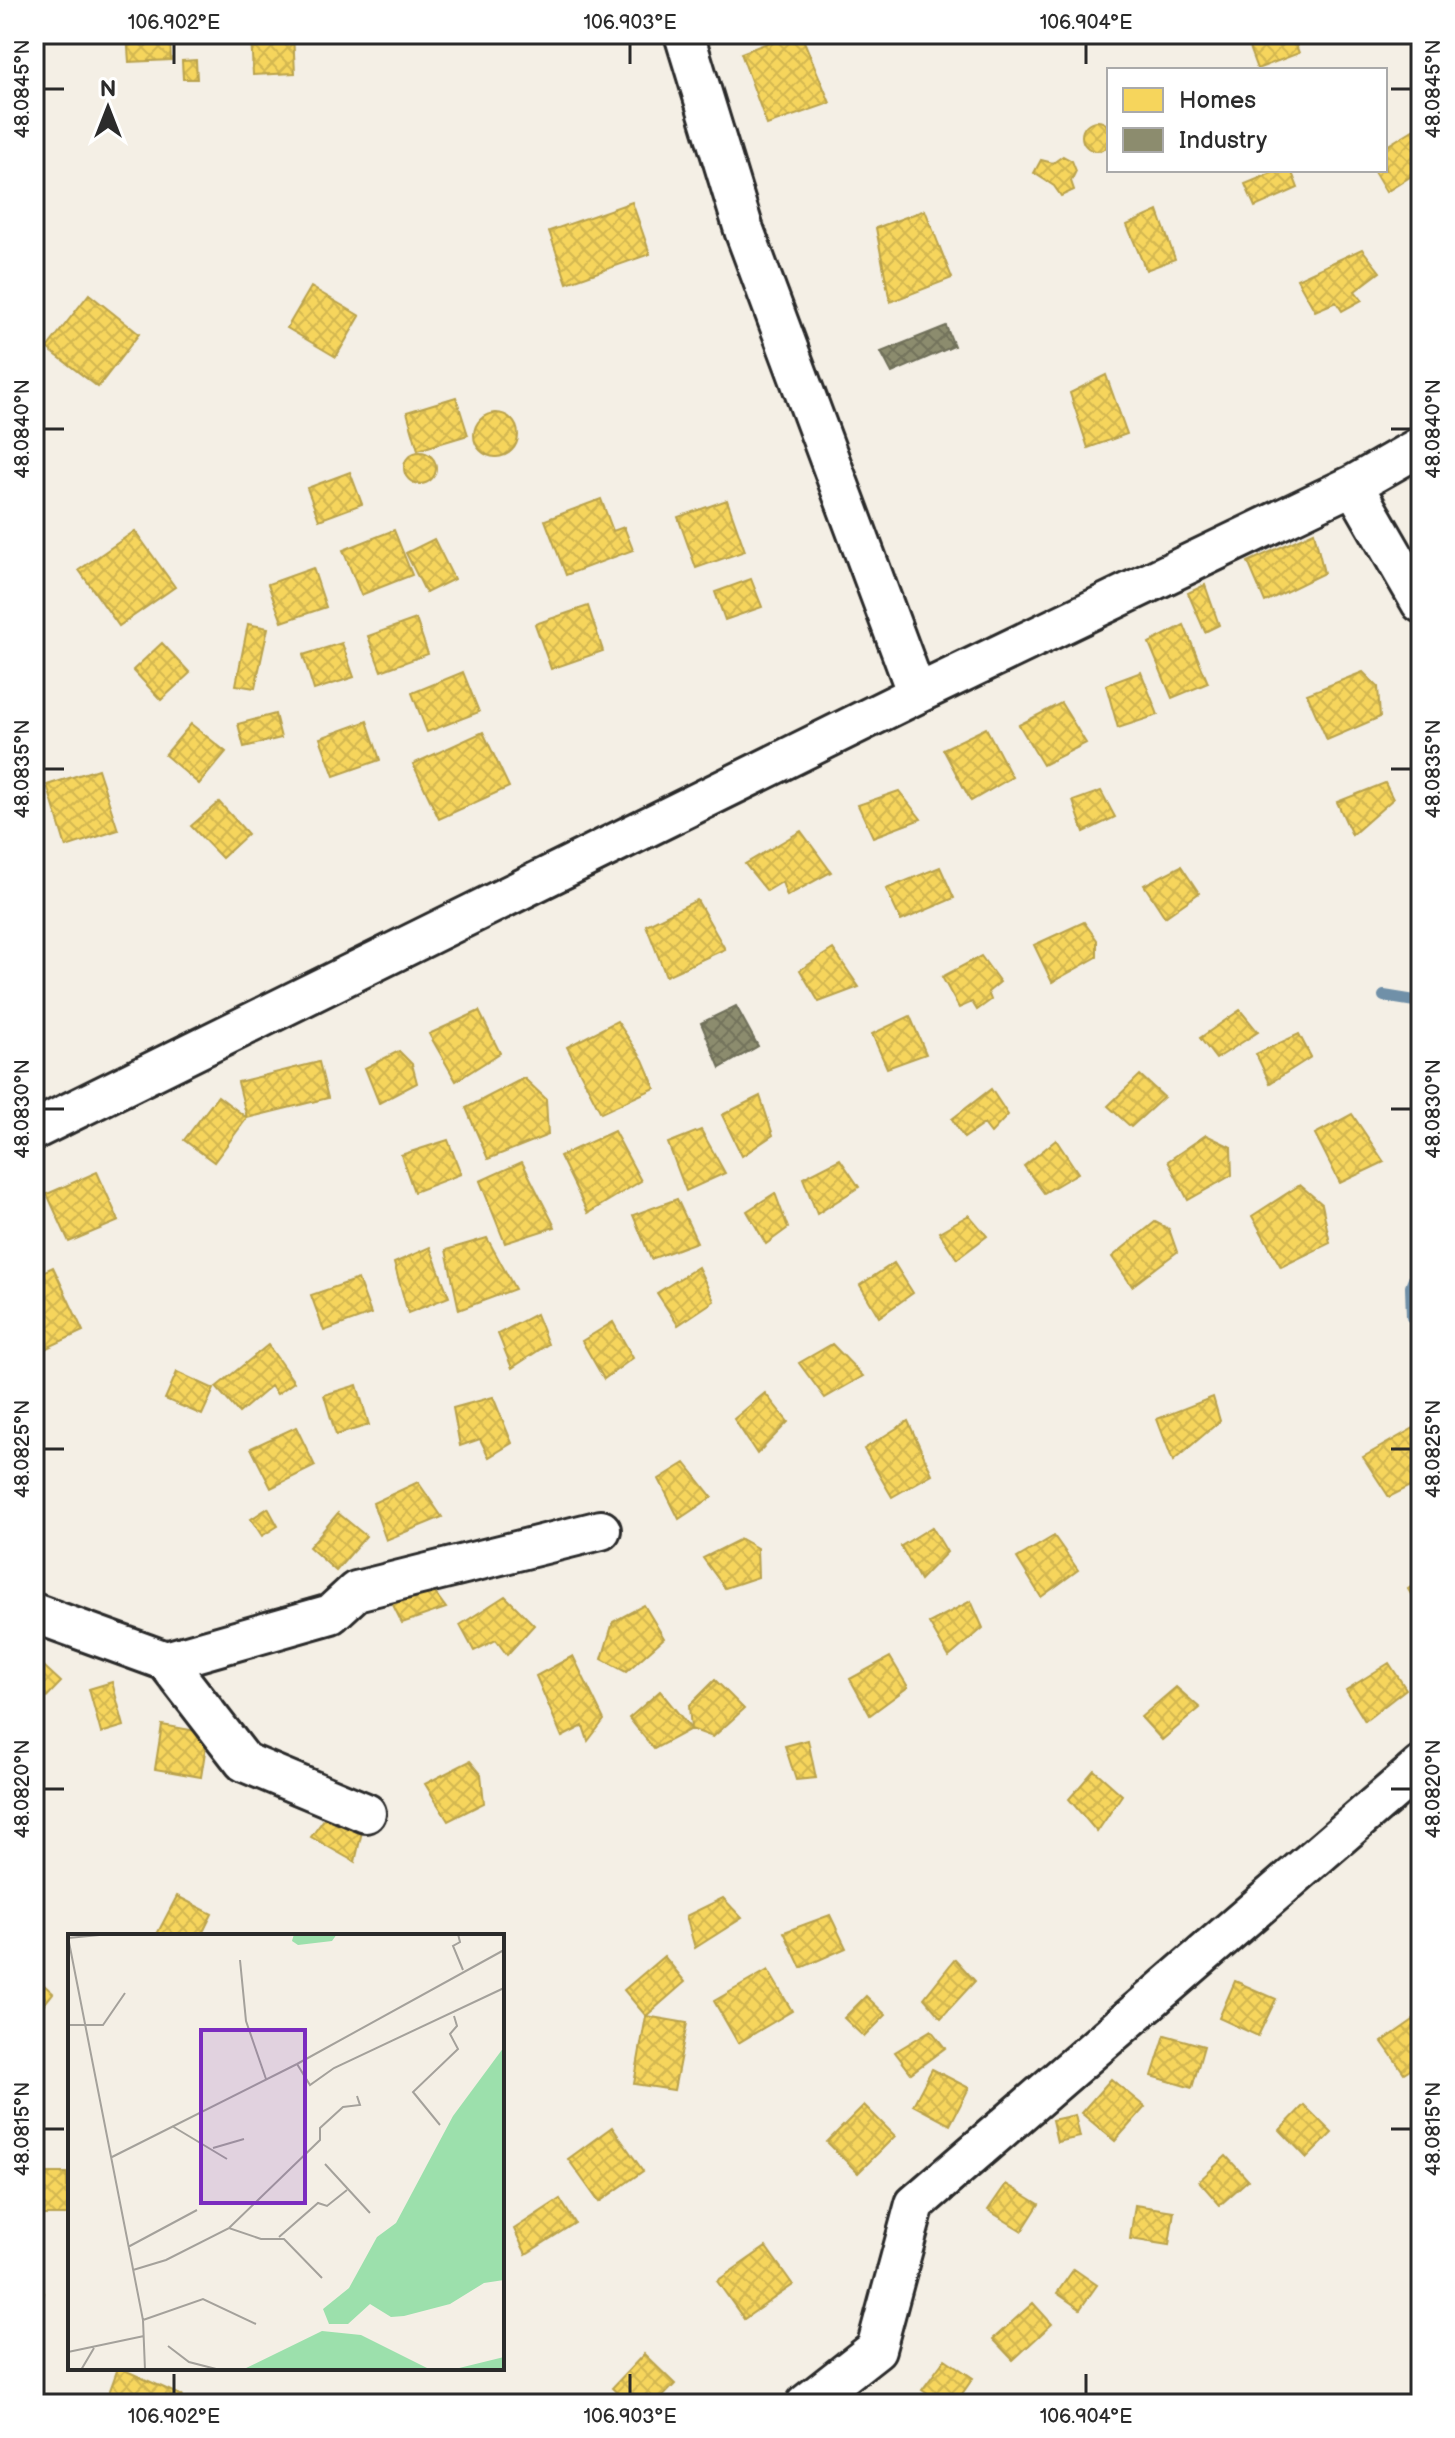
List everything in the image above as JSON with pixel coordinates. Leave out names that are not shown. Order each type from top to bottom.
[{"type":"street","points":[[684,34],[744,230],[917,694]]},
{"type":"street","points":[[34,1130],[917,694],[1353,485],[1421,446]]},
{"type":"street","points":[[1353,485],[1421,603]]},
{"type":"street","points":[[166,1661],[331,1614],[356,1591],[601,1530]]},
{"type":"street","points":[[34,1613],[166,1661],[244,1762],[366,1813]]},
{"type":"street","points":[[806,2404],[876,2349],[915,2204],[1421,1766]]},
{"type":"building: Homes","points":[[127,34],[170,34],[171,60],[129,62]]},
{"type":"building: Homes","points":[[251,34],[293,34],[295,73],[253,75]]},
{"type":"building: Homes","points":[[791,34],[801,34],[830,103],[767,125],[741,53]]},
{"type":"building: Homes","points":[[1244,34],[1292,34],[1299,53],[1257,68]]},
{"type":"building: Homes","points":[[196,60],[197,79],[183,79],[182,61]]},
{"type":"building: Homes","points":[[1091,122],[1103,122],[1107,126],[1107,146],[1103,150],[1091,150],[1083,142],[1083,130]]},
{"type":"building: Homes","points":[[1421,125],[1421,170],[1386,192],[1374,172],[1387,172],[1387,146]]},
{"type":"building: Homes","points":[[1063,156],[1072,161],[1076,171],[1071,181],[1074,190],[1061,196],[1054,186],[1034,173],[1041,160],[1053,163]]},
{"type":"building: Homes","points":[[1274,172],[1292,172],[1298,188],[1255,207],[1245,184]]},
{"type":"building: Homes","points":[[632,202],[650,254],[567,283],[549,231]]},
{"type":"building: Homes","points":[[925,210],[952,278],[890,302],[876,228]]},
{"type":"building: Homes","points":[[1158,211],[1175,259],[1146,270],[1127,225]]},
{"type":"building: Homes","points":[[1362,249],[1380,272],[1355,291],[1362,300],[1342,311],[1336,302],[1315,311],[1297,279]]},
{"type":"building: Homes","points":[[311,287],[360,316],[336,357],[287,328]]},
{"type":"building: Homes","points":[[89,294],[139,334],[98,387],[47,348]]},
{"type":"building: Homes","points":[[1106,375],[1127,434],[1088,448],[1070,393]]},
{"type":"building: Homes","points":[[456,397],[468,435],[418,450],[407,412]]},
{"type":"building: Homes","points":[[496,413],[512,419],[518,435],[512,451],[496,457],[480,451],[474,435],[480,419]]},
{"type":"building: Homes","points":[[420,452],[431,457],[436,468],[431,479],[420,484],[409,479],[404,468],[409,457]]},
{"type":"building: Homes","points":[[350,472],[362,504],[319,520],[307,488]]},
{"type":"building: Homes","points":[[601,499],[613,531],[624,527],[633,550],[566,575],[545,520]]},
{"type":"building: Homes","points":[[727,500],[745,551],[696,568],[678,517]]},
{"type":"building: Homes","points":[[394,530],[412,575],[361,595],[343,550]]},
{"type":"building: Homes","points":[[135,531],[175,587],[119,626],[79,570]]},
{"type":"building: Homes","points":[[1314,532],[1324,573],[1265,602],[1248,562]]},
{"type":"building: Homes","points":[[434,539],[454,579],[426,593],[406,553]]},
{"type":"building: Homes","points":[[313,568],[326,607],[282,622],[268,584]]},
{"type":"building: Homes","points":[[751,579],[762,607],[725,620],[715,592]]},
{"type":"building: Homes","points":[[1205,585],[1219,625],[1205,632],[1188,593]]},
{"type":"building: Homes","points":[[588,606],[603,651],[551,669],[535,624]]},
{"type":"building: Homes","points":[[416,619],[428,654],[381,671],[368,636]]},
{"type":"building: Homes","points":[[248,624],[268,628],[255,688],[236,685]]},
{"type":"building: Homes","points":[[1184,625],[1208,683],[1172,698],[1149,643]]},
{"type":"building: Homes","points":[[162,643],[190,673],[161,700],[133,670]]},
{"type":"building: Homes","points":[[342,643],[354,677],[314,690],[303,655]]},
{"type":"building: Homes","points":[[463,672],[479,712],[427,732],[412,693]]},
{"type":"building: Homes","points":[[1141,672],[1158,715],[1118,728],[1106,685]]},
{"type":"building: Homes","points":[[1363,672],[1378,687],[1380,717],[1327,740],[1307,694]]},
{"type":"building: Homes","points":[[1061,703],[1086,743],[1043,765],[1019,725]]},
{"type":"building: Homes","points":[[275,714],[281,738],[244,747],[238,724]]},
{"type":"building: Homes","points":[[367,721],[380,760],[334,776],[320,738]]},
{"type":"building: Homes","points":[[191,724],[226,752],[199,784],[165,755]]},
{"type":"building: Homes","points":[[986,728],[1012,777],[971,801],[943,749]]},
{"type":"building: Homes","points":[[483,732],[509,787],[439,819],[413,764]]},
{"type":"building: Homes","points":[[98,769],[118,830],[66,847],[47,785]]},
{"type":"building: Homes","points":[[1385,783],[1393,799],[1352,835],[1337,802]]},
{"type":"building: Homes","points":[[899,791],[921,819],[873,837],[858,805]]},
{"type":"building: Homes","points":[[1101,791],[1115,817],[1084,832],[1073,801]]},
{"type":"building: Homes","points":[[219,802],[248,834],[222,858],[191,826]]},
{"type":"building: Homes","points":[[801,831],[831,872],[787,896],[782,882],[767,891],[745,864]]},
{"type":"building: Homes","points":[[1181,866],[1199,893],[1165,917],[1144,885]]},
{"type":"building: Homes","points":[[940,867],[954,898],[901,921],[886,889]]},
{"type":"building: Homes","points":[[697,900],[725,949],[666,976],[646,925]]},
{"type":"building: Homes","points":[[1084,922],[1097,940],[1097,957],[1052,982],[1034,945]]},
{"type":"building: Homes","points":[[833,949],[859,987],[819,1002],[800,970]]},
{"type":"building: Homes","points":[[981,956],[1000,982],[988,992],[991,1000],[977,1010],[972,1002],[959,1008],[942,977]]},
{"type":"building: Homes","points":[[1240,1010],[1258,1032],[1216,1059],[1200,1038]]},
{"type":"building: Homes","points":[[479,1011],[500,1053],[456,1081],[429,1034]]},
{"type":"building: Homes","points":[[910,1016],[926,1054],[887,1068],[872,1034]]},
{"type":"building: Homes","points":[[617,1021],[643,1060],[655,1088],[601,1113],[567,1047]]},
{"type":"building: Homes","points":[[1299,1034],[1311,1057],[1270,1083],[1256,1054]]},
{"type":"building: Homes","points":[[399,1051],[412,1064],[417,1083],[379,1103],[365,1068]]},
{"type":"building: Homes","points":[[319,1062],[328,1098],[247,1118],[238,1082]]},
{"type":"building: Homes","points":[[1140,1075],[1164,1097],[1131,1127],[1108,1106]]},
{"type":"building: Homes","points":[[524,1078],[546,1099],[548,1135],[488,1159],[466,1108]]},
{"type":"building: Homes","points":[[991,1089],[1008,1115],[991,1133],[984,1124],[964,1138],[952,1119]]},
{"type":"building: Homes","points":[[218,1096],[247,1118],[214,1162],[184,1140]]},
{"type":"building: Homes","points":[[760,1096],[773,1135],[742,1156],[722,1115]]},
{"type":"building: Homes","points":[[1352,1114],[1384,1162],[1340,1183],[1315,1134]]},
{"type":"building: Homes","points":[[701,1130],[725,1173],[686,1191],[668,1143]]},
{"type":"building: Homes","points":[[614,1131],[641,1181],[588,1213],[560,1156]]},
{"type":"building: Homes","points":[[1206,1135],[1231,1147],[1232,1175],[1188,1200],[1168,1161]]},
{"type":"building: Homes","points":[[448,1140],[461,1174],[414,1192],[401,1155]]},
{"type":"building: Homes","points":[[1056,1140],[1078,1173],[1044,1193],[1024,1166]]},
{"type":"building: Homes","points":[[840,1159],[859,1187],[817,1214],[803,1178]]},
{"type":"building: Homes","points":[[522,1162],[555,1227],[505,1243],[480,1181]]},
{"type":"building: Homes","points":[[97,1172],[119,1221],[69,1242],[47,1194]]},
{"type":"building: Homes","points":[[1300,1185],[1322,1204],[1330,1243],[1281,1267],[1252,1216]]},
{"type":"building: Homes","points":[[775,1193],[788,1228],[766,1244],[747,1211]]},
{"type":"building: Homes","points":[[677,1199],[697,1242],[651,1259],[633,1215]]},
{"type":"building: Homes","points":[[969,1215],[987,1236],[957,1259],[939,1232]]},
{"type":"building: Homes","points":[[1155,1222],[1169,1229],[1177,1252],[1132,1286],[1112,1257]]},
{"type":"building: Homes","points":[[487,1238],[515,1289],[459,1310],[446,1250]]},
{"type":"building: Homes","points":[[430,1247],[449,1297],[408,1313],[394,1263]]},
{"type":"building: Homes","points":[[894,1263],[913,1293],[879,1317],[860,1285]]},
{"type":"building: Homes","points":[[53,1267],[83,1331],[34,1354],[34,1276]]},
{"type":"building: Homes","points":[[698,1267],[714,1301],[678,1325],[657,1293]]},
{"type":"building: Homes","points":[[358,1279],[371,1314],[324,1331],[311,1295]]},
{"type":"building: Homes","points":[[536,1314],[548,1344],[512,1368],[498,1334]]},
{"type":"building: Homes","points":[[613,1322],[633,1358],[604,1379],[582,1341]]},
{"type":"building: Homes","points":[[832,1344],[863,1376],[825,1398],[799,1363]]},
{"type":"building: Homes","points":[[268,1345],[294,1382],[277,1394],[271,1386],[239,1413],[216,1387]]},
{"type":"building: Homes","points":[[177,1372],[214,1389],[202,1415],[165,1399]]},
{"type":"building: Homes","points":[[357,1385],[369,1425],[336,1435],[324,1395]]},
{"type":"building: Homes","points":[[765,1393],[788,1422],[757,1454],[734,1419]]},
{"type":"building: Homes","points":[[493,1397],[512,1443],[489,1457],[480,1439],[460,1446],[453,1408]]},
{"type":"building: Homes","points":[[1213,1397],[1220,1421],[1173,1461],[1157,1419]]},
{"type":"building: Homes","points":[[908,1421],[932,1474],[892,1497],[864,1449]]},
{"type":"building: Homes","points":[[1421,1424],[1421,1481],[1389,1497],[1363,1457]]},
{"type":"building: Homes","points":[[296,1427],[315,1466],[271,1488],[251,1448]]},
{"type":"building: Homes","points":[[685,1463],[712,1497],[679,1519],[659,1479]]},
{"type":"building: Homes","points":[[418,1482],[442,1517],[386,1540],[373,1503]]},
{"type":"building: Homes","points":[[268,1508],[278,1526],[262,1536],[251,1519]]},
{"type":"building: Homes","points":[[338,1513],[366,1536],[336,1571],[309,1547]]},
{"type":"building: Homes","points":[[932,1527],[947,1552],[920,1580],[901,1546]]},
{"type":"building: Homes","points":[[1054,1536],[1078,1570],[1041,1597],[1017,1558]]},
{"type":"building: Homes","points":[[741,1539],[757,1548],[758,1577],[725,1588],[703,1558]]},
{"type":"building: Homes","points":[[424,1578],[446,1608],[402,1623],[388,1595]]},
{"type":"building: Homes","points":[[1421,1580],[1421,1611],[1408,1589]]},
{"type":"building: Homes","points":[[505,1596],[534,1625],[507,1655],[496,1640],[474,1651],[460,1625]]},
{"type":"building: Homes","points":[[971,1601],[983,1628],[949,1657],[929,1623]]},
{"type":"building: Homes","points":[[644,1605],[664,1638],[626,1672],[602,1659],[613,1622]]},
{"type":"building: Homes","points":[[573,1656],[604,1720],[588,1741],[583,1726],[562,1737],[536,1676]]},
{"type":"building: Homes","points":[[34,1657],[61,1682],[36,1708],[34,1706]]},
{"type":"building: Homes","points":[[890,1657],[908,1687],[870,1715],[850,1679]]},
{"type":"building: Homes","points":[[1389,1663],[1406,1689],[1365,1721],[1346,1690]]},
{"type":"building: Homes","points":[[715,1680],[744,1709],[713,1737],[691,1729],[689,1706]]},
{"type":"building: Homes","points":[[112,1682],[124,1726],[101,1733],[89,1689]]},
{"type":"building: Homes","points":[[1176,1687],[1200,1708],[1162,1740],[1141,1717]]},
{"type":"building: Homes","points":[[660,1691],[691,1729],[654,1749],[629,1718]]},
{"type":"building: Homes","points":[[162,1725],[208,1733],[201,1777],[155,1769]]},
{"type":"building: Homes","points":[[808,1740],[816,1778],[796,1780],[785,1746]]},
{"type":"building: Homes","points":[[470,1761],[481,1774],[484,1803],[448,1821],[425,1784]]},
{"type":"building: Homes","points":[[1094,1770],[1122,1795],[1097,1832],[1069,1799]]},
{"type":"building: Homes","points":[[330,1811],[363,1827],[355,1862],[311,1837]]},
{"type":"building: Homes","points":[[177,1896],[212,1914],[202,1934],[157,1934]]},
{"type":"building: Homes","points":[[723,1898],[742,1918],[695,1948],[686,1916]]},
{"type":"building: Homes","points":[[830,1915],[846,1948],[801,1968],[784,1932]]},
{"type":"building: Homes","points":[[664,1956],[685,1982],[646,2016],[624,1990]]},
{"type":"building: Homes","points":[[955,1959],[975,1981],[941,2018],[924,1998]]},
{"type":"building: Homes","points":[[768,1970],[792,2011],[738,2043],[714,2001]]},
{"type":"building: Homes","points":[[34,1976],[53,1993],[35,2016],[34,2015]]},
{"type":"building: Homes","points":[[1235,1981],[1276,1999],[1258,2036],[1219,2018]]},
{"type":"building: Homes","points":[[866,1996],[886,2015],[864,2037],[844,2018]]},
{"type":"building: Homes","points":[[646,2016],[687,2023],[674,2090],[634,2084]]},
{"type":"building: Homes","points":[[1416,2018],[1421,2024],[1421,2062],[1404,2073],[1382,2042]]},
{"type":"building: Homes","points":[[931,2030],[945,2048],[911,2073],[895,2052]]},
{"type":"building: Homes","points":[[1165,2035],[1204,2046],[1192,2088],[1152,2076]]},
{"type":"building: Homes","points":[[932,2069],[969,2088],[950,2125],[913,2105]]},
{"type":"building: Homes","points":[[1111,2079],[1145,2107],[1115,2141],[1081,2113]]},
{"type":"building: Homes","points":[[864,2105],[895,2136],[858,2173],[827,2142]]},
{"type":"building: Homes","points":[[1304,2105],[1332,2133],[1307,2158],[1280,2130]]},
{"type":"building: Homes","points":[[1075,2115],[1080,2137],[1057,2142],[1052,2120]]},
{"type":"building: Homes","points":[[612,2127],[643,2171],[599,2202],[568,2159]]},
{"type":"building: Homes","points":[[1226,2156],[1248,2180],[1220,2205],[1199,2181]]},
{"type":"building: Homes","points":[[40,2173],[67,2173],[67,2215],[40,2215]]},
{"type":"building: Homes","points":[[1006,2184],[1039,2204],[1022,2231],[988,2210]]},
{"type":"building: Homes","points":[[560,2199],[575,2223],[526,2254],[514,2229]]},
{"type":"building: Homes","points":[[1135,2205],[1174,2211],[1169,2245],[1130,2239]]},
{"type":"building: Homes","points":[[766,2247],[793,2285],[744,2319],[717,2281]]},
{"type":"building: Homes","points":[[1074,2269],[1097,2285],[1080,2309],[1057,2293]]},
{"type":"building: Homes","points":[[34,2290],[44,2293],[34,2330]]},
{"type":"building: Homes","points":[[1033,2303],[1052,2324],[1013,2360],[993,2339]]},
{"type":"building: Homes","points":[[644,2354],[675,2384],[656,2404],[629,2404],[612,2388]]},
{"type":"building: Homes","points":[[945,2359],[973,2378],[955,2404],[942,2404],[922,2390]]},
{"type":"building: Homes","points":[[117,2370],[124,2370],[182,2396],[176,2404],[105,2404]]},
{"type":"building: Industry","points":[[946,326],[954,346],[892,373],[881,352]]},
{"type":"building: Industry","points":[[736,1006],[758,1046],[720,1068],[701,1023]]},
{"type":"waterway","points":[[1384,996],[1421,1002]]},
{"type":"waterway","points":[[1421,1031],[1416,1046],[1421,1073]]},
{"type":"waterway","points":[[1412,1317],[1411,1287],[1421,1261]]}]
